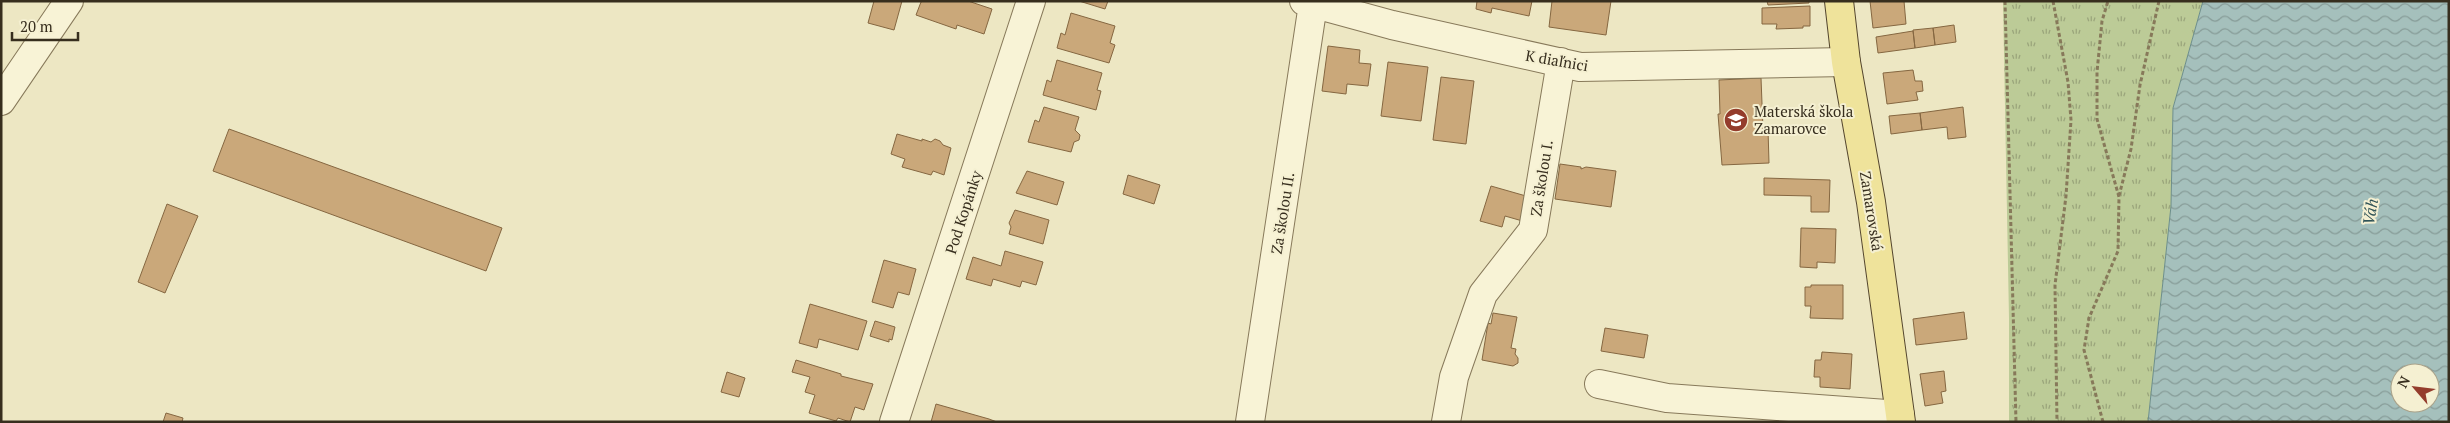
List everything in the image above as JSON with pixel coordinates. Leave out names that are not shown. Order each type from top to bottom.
[{"type":"main road","name":"Zamarovská","points":[[1839,1],[1846,62],[1871,202],[1901,418]]},
{"type":"street","points":[[1,101],[68,1]]},
{"type":"street","name":"Pod Kopánky","points":[[894,422],[1031,1]]},
{"type":"street","name":"K diaľnici","points":[[1309,2],[1392,25],[1580,67],[1846,62]]},
{"type":"street","name":"Za školou II.","points":[[1250,422],[1309,2]]},
{"type":"street","name":"Za školou I.","points":[[1446,422],[1454,377],[1483,294],[1533,230],[1561,62]]},
{"type":"street","points":[[1599,384],[1667,398],[1901,418]]},
{"type":"path","points":[[2005,1],[2016,422]]},
{"type":"path","points":[[2053,1],[2068,82],[2071,120],[2066,196],[2055,285],[2057,422]]},
{"type":"path","points":[[2108,1],[2102,21],[2097,72],[2097,119],[2119,197]]},
{"type":"path","points":[[2103,422],[2084,350],[2089,318],[2118,251],[2119,197],[2131,149],[2140,85],[2159,1]]},
{"type":"green space","points":[[2003,1],[2203,1],[2173,108],[2171,206],[2148,422],[2009,422]]},
{"type":"water","name":"Váh","points":[[2203,1],[2449,1],[2449,422],[2148,422],[2171,206],[2173,108]]},
{"type":"building","points":[[874,1],[902,1],[894,30],[868,23]]},
{"type":"building","points":[[923,1],[968,1],[992,9],[984,34],[957,25],[956,29],[916,15]]},
{"type":"building","points":[[1079,1],[1108,1],[1105,9]]},
{"type":"building","points":[[1477,1],[1532,1],[1529,16],[1492,8],[1491,13],[1476,9]]},
{"type":"building","points":[[1552,1],[1611,1],[1606,35],[1549,27]]},
{"type":"building","points":[[1767,1],[1809,1],[1809,3],[1768,5]]},
{"type":"building","points":[[1870,1],[1904,1],[1906,24],[1873,28]]},
{"type":"building","points":[[1810,6],[1810,26],[1776,29],[1777,24],[1762,24],[1762,8]]},
{"type":"building","points":[[1071,13],[1115,26],[1110,43],[1115,45],[1109,63],[1057,48],[1061,33],[1065,35]]},
{"type":"building","points":[[1954,25],[1956,42],[1935,45],[1933,28]]},
{"type":"building","points":[[1933,28],[1935,45],[1915,48],[1913,30]]},
{"type":"building","points":[[1913,31],[1915,48],[1878,53],[1876,37]]},
{"type":"building","points":[[1328,46],[1360,50],[1359,63],[1371,64],[1368,86],[1347,84],[1346,94],[1322,91]]},
{"type":"building","points":[[1057,60],[1102,73],[1097,90],[1101,91],[1096,110],[1043,95],[1047,80],[1051,82]]},
{"type":"building","points":[[1388,62],[1428,67],[1421,121],[1381,116]]},
{"type":"building","points":[[1913,70],[1915,81],[1922,81],[1923,91],[1916,92],[1918,100],[1887,104],[1883,73]]},
{"type":"building","points":[[1441,77],[1474,81],[1466,144],[1433,140]]},
{"type":"building","points":[[1761,78],[1763,129],[1768,129],[1769,163],[1722,165],[1718,114],[1720,114],[1719,80]]},
{"type":"building","points":[[1044,107],[1079,117],[1075,130],[1080,135],[1079,140],[1074,142],[1071,152],[1028,142],[1035,120],[1039,122]]},
{"type":"building","points":[[1963,107],[1966,137],[1948,139],[1947,127],[1922,130],[1920,113]]},
{"type":"building","points":[[1920,113],[1922,130],[1891,134],[1889,116]]},
{"type":"building","points":[[229,129],[502,228],[486,271],[213,171]]},
{"type":"building","points":[[897,134],[922,141],[922,139],[931,142],[935,139],[951,148],[944,175],[933,171],[931,175],[902,167],[905,159],[891,154]]},
{"type":"building","points":[[1560,164],[1581,167],[1581,169],[1586,167],[1616,171],[1611,207],[1555,199]]},
{"type":"building","points":[[1027,171],[1064,182],[1057,205],[1016,193]]},
{"type":"building","points":[[1128,175],[1160,185],[1154,204],[1123,194]]},
{"type":"building","points":[[1764,178],[1830,180],[1829,212],[1811,212],[1811,196],[1764,195]]},
{"type":"building","points":[[1491,186],[1533,198],[1526,222],[1505,216],[1502,227],[1480,221]]},
{"type":"building","points":[[167,204],[198,216],[165,293],[138,282]]},
{"type":"building","points":[[1015,210],[1049,220],[1043,244],[1009,234],[1011,227],[1009,223]]},
{"type":"building","points":[[1801,228],[1836,229],[1835,263],[1817,262],[1817,268],[1800,267]]},
{"type":"building","points":[[1005,251],[1043,262],[1036,285],[1022,281],[1020,287],[993,279],[991,286],[966,279],[973,257],[1001,266]]},
{"type":"building","points":[[884,260],[916,269],[909,295],[898,292],[893,308],[872,302]]},
{"type":"building","points":[[1811,285],[1843,285],[1843,319],[1810,318],[1811,306],[1805,306],[1805,287],[1811,287]]},
{"type":"building","points":[[810,304],[867,321],[858,350],[819,339],[817,348],[799,343]]},
{"type":"building","points":[[1964,312],[1967,339],[1916,345],[1913,319]]},
{"type":"building","points":[[1493,313],[1517,317],[1511,348],[1516,349],[1515,354],[1518,358],[1518,363],[1513,366],[1482,360],[1488,323],[1491,324]]},
{"type":"building","points":[[875,321],[895,327],[892,340],[889,339],[889,342],[870,336]]},
{"type":"building","points":[[1605,328],[1648,335],[1644,358],[1601,351]]},
{"type":"building","points":[[1822,352],[1852,354],[1850,389],[1820,387],[1820,377],[1814,377],[1815,360],[1821,360]]},
{"type":"building","points":[[796,360],[841,374],[841,376],[873,384],[864,410],[855,407],[850,422],[838,418],[836,421],[809,413],[815,395],[805,392],[810,377],[792,372]]},
{"type":"building","points":[[1944,371],[1946,391],[1941,392],[1943,403],[1925,406],[1920,374]]},
{"type":"building","points":[[727,372],[745,378],[739,397],[721,392]]},
{"type":"building","points":[[936,404],[989,419],[997,422],[931,422]]},
{"type":"building","points":[[166,413],[183,418],[182,422],[163,422]]},
{"type":"place","name":"Materská škola Zamarovce","points":[[1736,120]]}]
